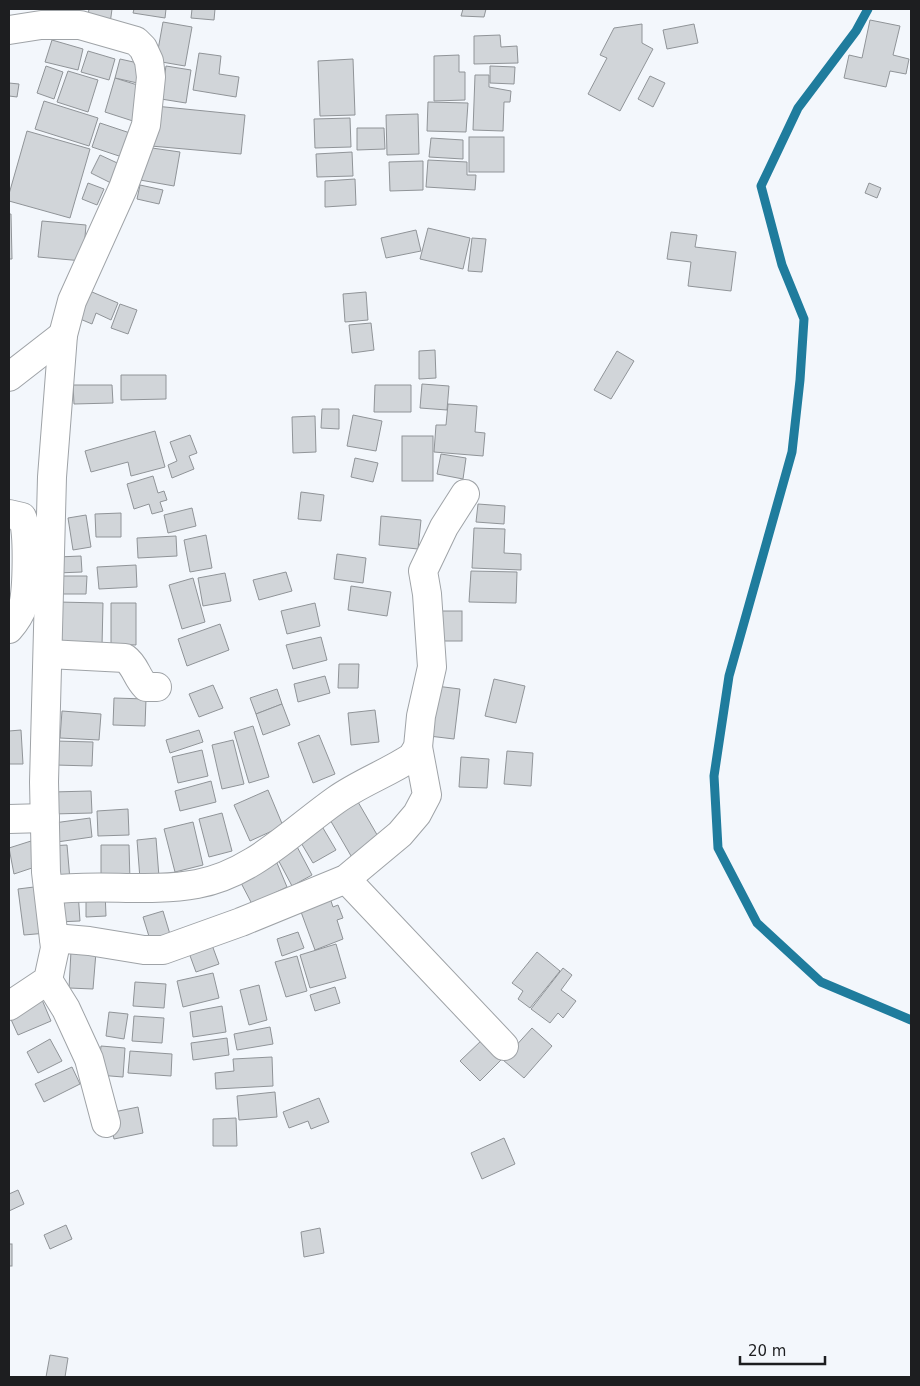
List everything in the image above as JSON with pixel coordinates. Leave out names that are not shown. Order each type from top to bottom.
[{"type":"street","points":[[9,30],[42,25],[80,25],[136,41],[150,61],[151,77],[146,125],[123,188],[72,302],[63,335],[52,477],[45,818],[48,890],[55,948],[48,980],[9,1006]]},
{"type":"street","points":[[9,376],[63,335]]},
{"type":"street","points":[[54,938],[89,941],[144,950],[163,950],[241,922],[346,879],[400,834],[417,814],[427,795],[418,747],[421,716],[432,667],[428,594],[423,571],[444,527],[465,494]]},
{"type":"street","points":[[9,514],[22,517],[27,533],[23,604],[9,629]]},
{"type":"street","points":[[48,654],[125,658],[132,664],[137,678],[146,687],[157,687]]},
{"type":"street","points":[[48,890],[76,886],[153,887],[197,884],[232,874],[267,853],[336,800],[412,757],[418,747]]},
{"type":"street","points":[[9,819],[45,818]]},
{"type":"street","points":[[346,879],[504,1046]]},
{"type":"street","points":[[48,980],[66,1009],[89,1058],[106,1123]]},
{"type":"building","points":[[89,9],[112,9],[110,24],[87,21]]},
{"type":"building","points":[[134,9],[166,9],[165,18],[133,13]]},
{"type":"building","points":[[192,9],[215,9],[214,20],[191,18]]},
{"type":"building","points":[[463,9],[486,9],[484,17],[461,16]]},
{"type":"building","points":[[870,20],[900,26],[893,55],[909,59],[906,74],[890,71],[886,87],[844,78],[849,55],[862,58]]},
{"type":"building","points":[[163,22],[192,27],[185,66],[156,61]]},
{"type":"building","points":[[642,24],[642,43],[653,49],[620,111],[588,94],[607,58],[600,55],[614,28]]},
{"type":"building","points":[[694,24],[698,43],[667,49],[663,30]]},
{"type":"building","points":[[500,35],[501,47],[517,46],[518,63],[474,64],[474,36]]},
{"type":"building","points":[[52,40],[83,49],[78,70],[45,62]]},
{"type":"building","points":[[88,51],[115,59],[109,80],[81,72]]},
{"type":"building","points":[[199,53],[221,56],[219,74],[239,77],[236,97],[193,90]]},
{"type":"building","points":[[459,55],[459,72],[465,72],[465,100],[434,101],[434,56]]},
{"type":"building","points":[[120,59],[147,65],[142,84],[115,78]]},
{"type":"building","points":[[353,59],[355,115],[320,116],[318,61]]},
{"type":"building","points":[[46,66],[63,72],[54,99],[37,93]]},
{"type":"building","points":[[166,66],[191,70],[186,103],[161,99]]},
{"type":"building","points":[[490,66],[515,67],[514,84],[490,83]]},
{"type":"building","points":[[68,71],[98,80],[88,112],[57,102]]},
{"type":"building","points":[[475,75],[489,75],[489,87],[511,91],[510,102],[504,102],[503,131],[473,130]]},
{"type":"building","points":[[650,76],[665,83],[653,107],[638,99]]},
{"type":"building","points":[[115,78],[147,88],[136,122],[105,112]]},
{"type":"building","points":[[9,83],[19,84],[17,97],[9,96]]},
{"type":"building","points":[[44,101],[98,118],[89,146],[35,129]]},
{"type":"building","points":[[428,102],[468,103],[466,132],[427,131]]},
{"type":"building","points":[[155,106],[245,115],[241,154],[151,146]]},
{"type":"building","points":[[418,114],[419,154],[387,155],[386,115]]},
{"type":"building","points":[[350,118],[351,147],[315,148],[314,119]]},
{"type":"building","points":[[100,123],[139,136],[131,160],[92,147]]},
{"type":"building","points":[[357,128],[384,128],[385,149],[357,150]]},
{"type":"building","points":[[27,131],[90,149],[70,218],[9,201],[9,194]]},
{"type":"building","points":[[469,137],[504,137],[504,172],[469,172]]},
{"type":"building","points":[[431,138],[463,140],[463,159],[429,157]]},
{"type":"building","points":[[145,147],[180,152],[174,186],[140,180]]},
{"type":"building","points":[[352,152],[353,176],[317,177],[316,154]]},
{"type":"building","points":[[100,155],[128,168],[119,187],[91,173]]},
{"type":"building","points":[[428,160],[467,162],[467,175],[476,175],[475,190],[426,187]]},
{"type":"building","points":[[423,161],[423,190],[390,191],[389,162]]},
{"type":"building","points":[[355,179],[356,205],[325,207],[325,181]]},
{"type":"building","points":[[88,183],[104,189],[97,205],[82,199]]},
{"type":"building","points":[[869,183],[881,188],[877,198],[865,193]]},
{"type":"building","points":[[140,185],[163,190],[159,204],[137,199]]},
{"type":"building","points":[[9,214],[11,214],[12,259],[9,259]]},
{"type":"building","points":[[42,221],[86,225],[83,261],[38,257]]},
{"type":"building","points":[[428,228],[470,238],[463,269],[420,259]]},
{"type":"building","points":[[416,230],[421,251],[386,258],[381,238]]},
{"type":"building","points":[[671,232],[697,235],[695,247],[736,252],[731,291],[688,286],[691,262],[667,259]]},
{"type":"building","points":[[472,238],[486,239],[482,272],[468,271]]},
{"type":"building","points":[[85,289],[118,303],[111,320],[96,313],[92,324],[73,316]]},
{"type":"building","points":[[366,292],[368,320],[345,322],[343,294]]},
{"type":"building","points":[[120,304],[137,310],[128,334],[111,328]]},
{"type":"building","points":[[371,323],[374,350],[352,353],[349,325]]},
{"type":"building","points":[[435,350],[436,378],[419,379],[419,351]]},
{"type":"building","points":[[617,351],[634,361],[611,399],[594,390]]},
{"type":"building","points":[[121,375],[166,375],[166,399],[121,400]]},
{"type":"building","points":[[422,384],[449,386],[447,410],[420,408]]},
{"type":"building","points":[[73,385],[112,385],[113,403],[74,404]]},
{"type":"building","points":[[375,385],[411,385],[411,412],[374,412]]},
{"type":"building","points":[[448,404],[477,406],[475,432],[485,433],[483,456],[434,452],[436,425],[446,425]]},
{"type":"building","points":[[322,409],[339,409],[339,429],[321,428]]},
{"type":"building","points":[[353,415],[382,421],[376,451],[347,446]]},
{"type":"building","points":[[315,416],[316,452],[293,453],[292,417]]},
{"type":"building","points":[[155,431],[165,467],[131,476],[128,462],[91,472],[85,451]]},
{"type":"building","points":[[190,435],[197,453],[189,456],[194,469],[172,478],[168,465],[177,461],[170,442]]},
{"type":"building","points":[[402,436],[433,436],[433,481],[402,481]]},
{"type":"building","points":[[441,454],[466,458],[463,479],[437,474]]},
{"type":"building","points":[[355,458],[378,463],[373,482],[351,477]]},
{"type":"building","points":[[153,476],[158,493],[164,491],[167,500],[160,502],[163,511],[152,514],[149,504],[134,509],[127,484]]},
{"type":"building","points":[[301,492],[324,495],[321,521],[298,519]]},
{"type":"building","points":[[478,504],[505,506],[504,524],[476,522]]},
{"type":"building","points":[[192,508],[196,526],[168,533],[164,515]]},
{"type":"building","points":[[121,513],[121,537],[96,537],[95,514]]},
{"type":"building","points":[[86,515],[91,547],[73,550],[68,518]]},
{"type":"building","points":[[381,516],[421,520],[418,549],[379,545]]},
{"type":"building","points":[[474,528],[505,529],[504,553],[521,554],[521,570],[472,568]]},
{"type":"building","points":[[206,535],[212,568],[190,572],[184,540]]},
{"type":"building","points":[[176,536],[177,556],[138,558],[137,538]]},
{"type":"building","points":[[337,554],[366,558],[363,583],[334,579]]},
{"type":"building","points":[[81,556],[82,572],[57,573],[57,557]]},
{"type":"building","points":[[136,565],[137,587],[99,589],[97,567]]},
{"type":"building","points":[[471,571],[517,572],[516,603],[469,602]]},
{"type":"building","points":[[286,572],[292,591],[259,600],[253,580]]},
{"type":"building","points":[[225,573],[231,601],[203,606],[198,578]]},
{"type":"building","points":[[56,576],[87,576],[86,594],[55,594]]},
{"type":"building","points":[[193,578],[205,622],[182,629],[169,585]]},
{"type":"building","points":[[351,586],[391,592],[387,616],[348,610]]},
{"type":"building","points":[[58,602],[103,603],[102,646],[57,645]]},
{"type":"building","points":[[111,603],[136,603],[136,645],[111,644]]},
{"type":"building","points":[[315,603],[320,626],[287,634],[281,611]]},
{"type":"building","points":[[432,611],[462,611],[462,641],[432,641]]},
{"type":"building","points":[[220,624],[229,650],[187,666],[178,639]]},
{"type":"building","points":[[321,637],[327,660],[293,669],[286,645]]},
{"type":"building","points":[[339,664],[359,664],[358,688],[338,688]]},
{"type":"building","points":[[325,676],[330,693],[298,702],[294,684]]},
{"type":"building","points":[[494,679],[525,686],[516,723],[485,716]]},
{"type":"building","points":[[213,685],[223,708],[199,717],[189,694]]},
{"type":"building","points":[[436,686],[460,689],[454,739],[429,736]]},
{"type":"building","points":[[277,689],[282,704],[256,714],[250,698]]},
{"type":"building","points":[[114,698],[146,699],[145,726],[113,725]]},
{"type":"building","points":[[282,704],[290,725],[263,735],[256,714]]},
{"type":"building","points":[[375,710],[379,742],[351,745],[348,713]]},
{"type":"building","points":[[62,711],[101,714],[99,740],[60,738]]},
{"type":"building","points":[[253,726],[269,777],[249,783],[234,732]]},
{"type":"building","points":[[21,730],[23,764],[9,764],[9,731]]},
{"type":"building","points":[[199,730],[203,742],[170,753],[166,740]]},
{"type":"building","points":[[319,735],[335,774],[313,783],[298,743]]},
{"type":"building","points":[[233,740],[244,784],[222,789],[212,745]]},
{"type":"building","points":[[56,741],[93,742],[92,766],[55,765]]},
{"type":"building","points":[[202,750],[208,776],[178,783],[172,757]]},
{"type":"building","points":[[507,751],[533,753],[531,786],[504,784]]},
{"type":"building","points":[[461,757],[489,759],[487,788],[459,787]]},
{"type":"building","points":[[211,781],[216,802],[180,811],[175,791]]},
{"type":"building","points":[[268,790],[283,826],[250,841],[234,805]]},
{"type":"building","points":[[91,791],[92,813],[53,814],[52,792]]},
{"type":"building","points":[[358,802],[383,845],[354,861],[329,818]]},
{"type":"building","points":[[128,809],[129,835],[98,836],[97,811]]},
{"type":"building","points":[[222,813],[232,851],[209,857],[199,819]]},
{"type":"building","points":[[90,818],[92,837],[57,842],[54,823]]},
{"type":"building","points":[[193,822],[203,865],[175,872],[164,829]]},
{"type":"building","points":[[320,823],[336,850],[313,863],[297,836]]},
{"type":"building","points":[[156,838],[159,877],[140,879],[137,840]]},
{"type":"building","points":[[31,841],[38,866],[14,874],[9,848]]},
{"type":"building","points":[[294,841],[312,875],[292,886],[274,852]]},
{"type":"building","points":[[67,845],[70,880],[51,882],[49,846]]},
{"type":"building","points":[[101,845],[129,845],[130,881],[101,881]]},
{"type":"building","points":[[277,863],[287,887],[252,904],[240,881]]},
{"type":"building","points":[[42,886],[47,933],[24,935],[18,889]]},
{"type":"building","points":[[105,891],[106,916],[86,917],[86,892]]},
{"type":"building","points":[[78,892],[80,921],[57,922],[55,894]]},
{"type":"building","points":[[329,895],[333,907],[338,905],[343,918],[337,920],[343,939],[315,950],[297,901]]},
{"type":"building","points":[[163,911],[172,941],[152,946],[143,917]]},
{"type":"building","points":[[298,932],[304,948],[282,956],[277,939]]},
{"type":"building","points":[[336,944],[346,978],[310,988],[300,955]]},
{"type":"building","points":[[212,945],[219,964],[196,972],[189,953]]},
{"type":"building","points":[[71,951],[96,952],[93,989],[69,988]]},
{"type":"building","points":[[537,952],[560,971],[530,1008],[518,999],[523,991],[512,983]]},
{"type":"building","points":[[297,956],[307,991],[286,997],[275,962]]},
{"type":"building","points":[[563,968],[572,975],[561,990],[576,1001],[563,1018],[558,1013],[550,1023],[531,1009]]},
{"type":"building","points":[[213,973],[219,998],[183,1007],[177,981]]},
{"type":"building","points":[[135,982],[166,984],[164,1008],[133,1006]]},
{"type":"building","points":[[259,985],[267,1020],[249,1025],[240,990]]},
{"type":"building","points":[[335,987],[340,1003],[315,1011],[310,995]]},
{"type":"building","points":[[40,995],[51,1021],[18,1035],[9,1015]]},
{"type":"building","points":[[222,1006],[226,1032],[193,1037],[190,1012]]},
{"type":"building","points":[[109,1012],[128,1014],[124,1039],[106,1036]]},
{"type":"building","points":[[134,1016],[164,1018],[162,1043],[132,1041]]},
{"type":"building","points":[[270,1027],[273,1044],[237,1050],[234,1034]]},
{"type":"building","points":[[532,1028],[552,1046],[524,1078],[503,1060]]},
{"type":"building","points":[[227,1038],[229,1055],[193,1060],[191,1043]]},
{"type":"building","points":[[50,1039],[62,1061],[38,1073],[27,1052]]},
{"type":"building","points":[[483,1039],[502,1059],[480,1081],[460,1061]]},
{"type":"building","points":[[101,1046],[125,1048],[123,1077],[98,1075]]},
{"type":"building","points":[[130,1051],[172,1054],[171,1076],[128,1073]]},
{"type":"building","points":[[272,1057],[273,1086],[216,1089],[215,1073],[234,1071],[233,1059]]},
{"type":"building","points":[[72,1067],[80,1084],[44,1102],[35,1084]]},
{"type":"building","points":[[275,1092],[277,1117],[239,1120],[237,1096]]},
{"type":"building","points":[[319,1098],[329,1122],[311,1129],[308,1121],[289,1128],[283,1112]]},
{"type":"building","points":[[138,1107],[143,1133],[114,1139],[109,1113]]},
{"type":"building","points":[[236,1118],[237,1146],[213,1146],[213,1119]]},
{"type":"building","points":[[504,1138],[515,1164],[482,1179],[471,1153]]},
{"type":"building","points":[[18,1190],[24,1204],[9,1211],[9,1194]]},
{"type":"building","points":[[66,1225],[72,1239],[50,1249],[44,1235]]},
{"type":"building","points":[[320,1228],[324,1253],[304,1257],[301,1232]]},
{"type":"building","points":[[9,1244],[12,1244],[12,1266],[9,1266]]},
{"type":"building","points":[[50,1355],[68,1358],[65,1377],[46,1377]]},
{"type":"waterway","points":[[868,9],[856,31],[798,108],[761,186],[782,265],[804,319],[800,380],[792,452],[729,676],[714,776],[718,848],[757,923],[821,982],[911,1020]]}]
